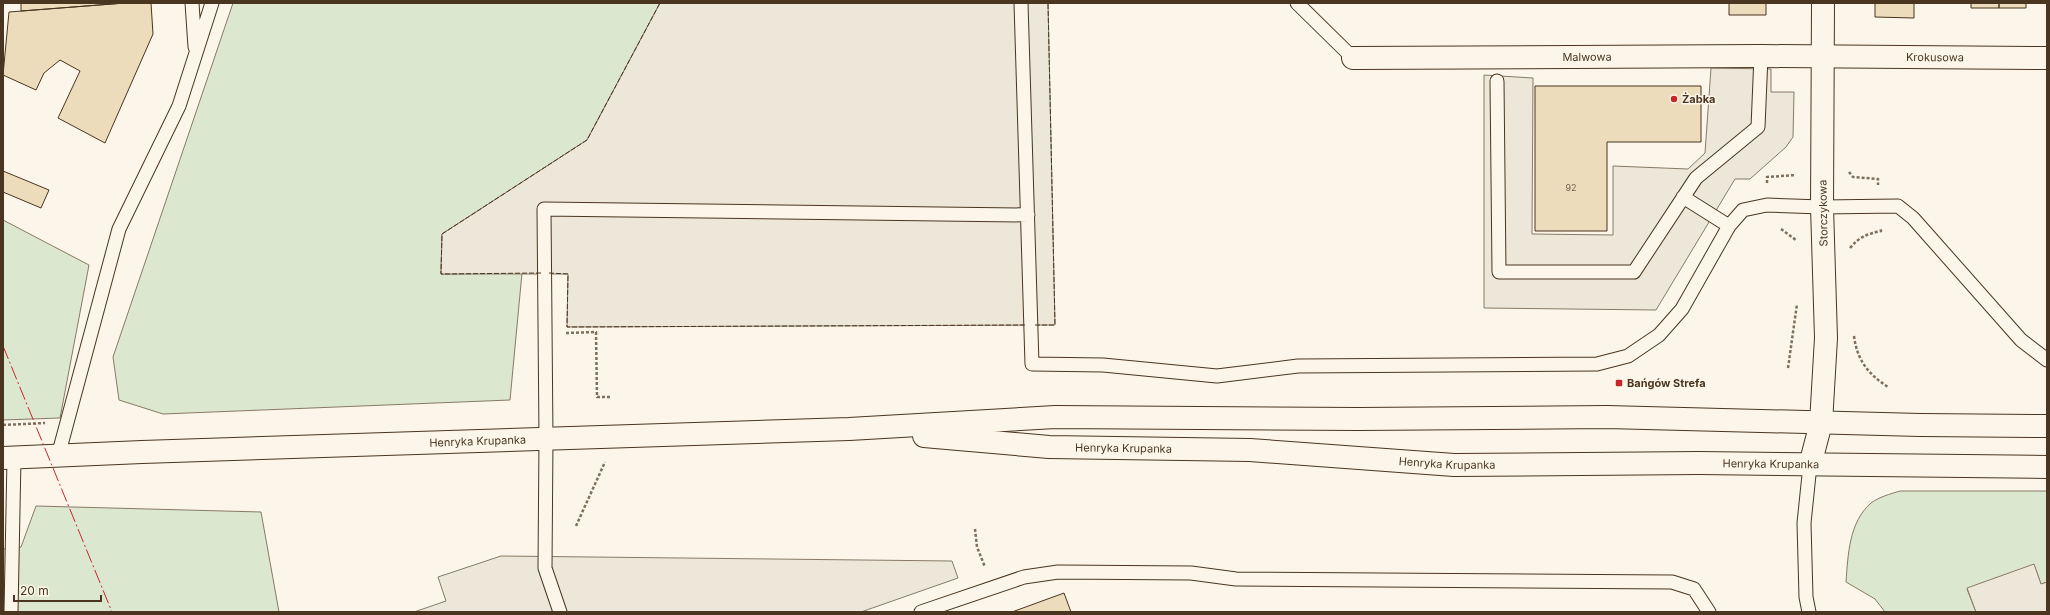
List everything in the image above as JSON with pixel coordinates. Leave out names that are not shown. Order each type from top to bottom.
[{"type":"main road","name":"Storczykowa","points":[[1810,465],[1821,423],[1826,338],[1822,207],[1823,3]]},
{"type":"main road","name":"Malwowa","points":[[1352,58],[1822,56]]},
{"type":"main road","name":"Krokusowa","points":[[1822,56],[2047,58]]},
{"type":"main road","name":"Henryka Krupanka","points":[[9,458],[546,438],[849,429],[1055,417],[1365,419],[1607,417],[1821,423],[2047,426]]},
{"type":"main road","name":"Henryka Krupanka","points":[[849,429],[1049,447],[1250,450],[1454,465],[1699,463],[2047,467]]},
{"type":"lane","points":[[192,3],[195,55]]},
{"type":"lane","points":[[58,456],[119,229],[179,106],[212,3]]},
{"type":"lane","points":[[1021,3],[1032,364],[1103,365],[1217,376],[1298,366],[1597,364],[1628,356],[1659,335],[1682,309],[1728,226],[1744,210],[1767,205],[1822,207],[1898,206],[1913,218],[2021,340],[2047,360]]},
{"type":"lane","points":[[1297,3],[1352,58]]},
{"type":"lane","points":[[1497,81],[1499,272],[1634,272],[1696,178],[1758,127],[1761,56]]},
{"type":"lane","points":[[1683,197],[1728,226]]},
{"type":"lane","points":[[560,612],[545,568],[546,438],[544,209],[1028,215]]},
{"type":"lane","points":[[9,458],[11,612]]},
{"type":"lane","points":[[1809,612],[1806,597],[1804,523],[1810,465]]},
{"type":"lane","points":[[921,612],[1024,577],[1058,572],[1191,573],[1236,579],[1672,582],[1694,589],[1709,612]]},
{"type":"path","points":[[1847,170],[1853,177],[1878,179],[1880,207],[1880,231],[1866,234],[1856,241],[1848,251]]},
{"type":"path","points":[[1767,205],[1768,229],[1782,229],[1794,237],[1799,245]]},
{"type":"path","points":[[1788,368],[1798,298]]},
{"type":"path","points":[[1854,329],[1856,351],[1872,376],[1888,387]]},
{"type":"path","points":[[545,333],[596,332],[597,397],[611,397]]},
{"type":"path","points":[[3,425],[68,422]]},
{"type":"path","points":[[576,526],[605,462],[613,462]]},
{"type":"path","points":[[975,529],[977,547],[992,588]]},
{"type":"green space","points":[[233,3],[660,3],[587,140],[442,234],[441,274],[522,273],[510,400],[163,414],[119,400],[113,357]]},
{"type":"green space","points":[[3,220],[89,265],[60,418],[3,420]]},
{"type":"green space","points":[[1900,491],[2047,491],[2047,582],[2041,584],[2034,565],[1967,589],[1976,612],[1885,612],[1875,599],[1846,582],[1849,550],[1854,529],[1864,511],[1871,503],[1878,499]]},
{"type":"green space","points":[[36,506],[261,512],[279,612],[3,612],[3,549],[21,547]]},
{"type":"shaded area","points":[[660,3],[1048,3],[1055,325],[567,327],[568,274],[441,274],[442,234],[587,140]]},
{"type":"shaded area","points":[[1711,68],[1771,69],[1771,92],[1794,92],[1793,137],[1786,147],[1750,179],[1735,179],[1656,310],[1484,308],[1484,75],[1533,78],[1532,234],[1613,235],[1613,166],[1688,169],[1705,153]]},
{"type":"shaded area","points":[[501,556],[952,561],[958,578],[861,612],[414,612],[446,601],[438,577]]},
{"type":"shaded area","points":[[2034,564],[2041,584],[2047,582],[2047,612],[1976,612],[1967,588]]},
{"type":"building","points":[[21,3],[125,3],[21,11]]},
{"type":"building","points":[[125,3],[151,3],[153,34],[105,143],[58,118],[80,71],[60,60],[44,73],[36,90],[3,75],[9,12]]},
{"type":"building","points":[[1729,3],[1766,3],[1766,15],[1729,15]]},
{"type":"building","points":[[1875,3],[1914,3],[1914,18],[1875,17]]},
{"type":"building","points":[[1971,3],[1999,3],[1999,8],[1971,8]]},
{"type":"building","points":[[1999,3],[2026,3],[2026,8],[1999,8]]},
{"type":"building","points":[[1535,86],[1701,86],[1701,142],[1607,142],[1607,231],[1535,231]]},
{"type":"building","points":[[3,171],[49,190],[41,208],[3,192]]},
{"type":"building","points":[[1064,593],[1071,612],[1012,612]]},
{"type":"fence","points":[[541,273],[441,274],[442,234],[587,140],[660,3]]},
{"type":"fence","points":[[1035,325],[1055,325],[1048,3]]},
{"type":"fence","points":[[549,273],[568,274],[567,327],[1027,325]]},
{"type":"power","points":[[3,346],[112,612]]},
{"type":"place","name":"Żabka","points":[[1674,99]]},
{"type":"place","name":"Bańgów Strefa","points":[[1619,383]]}]
